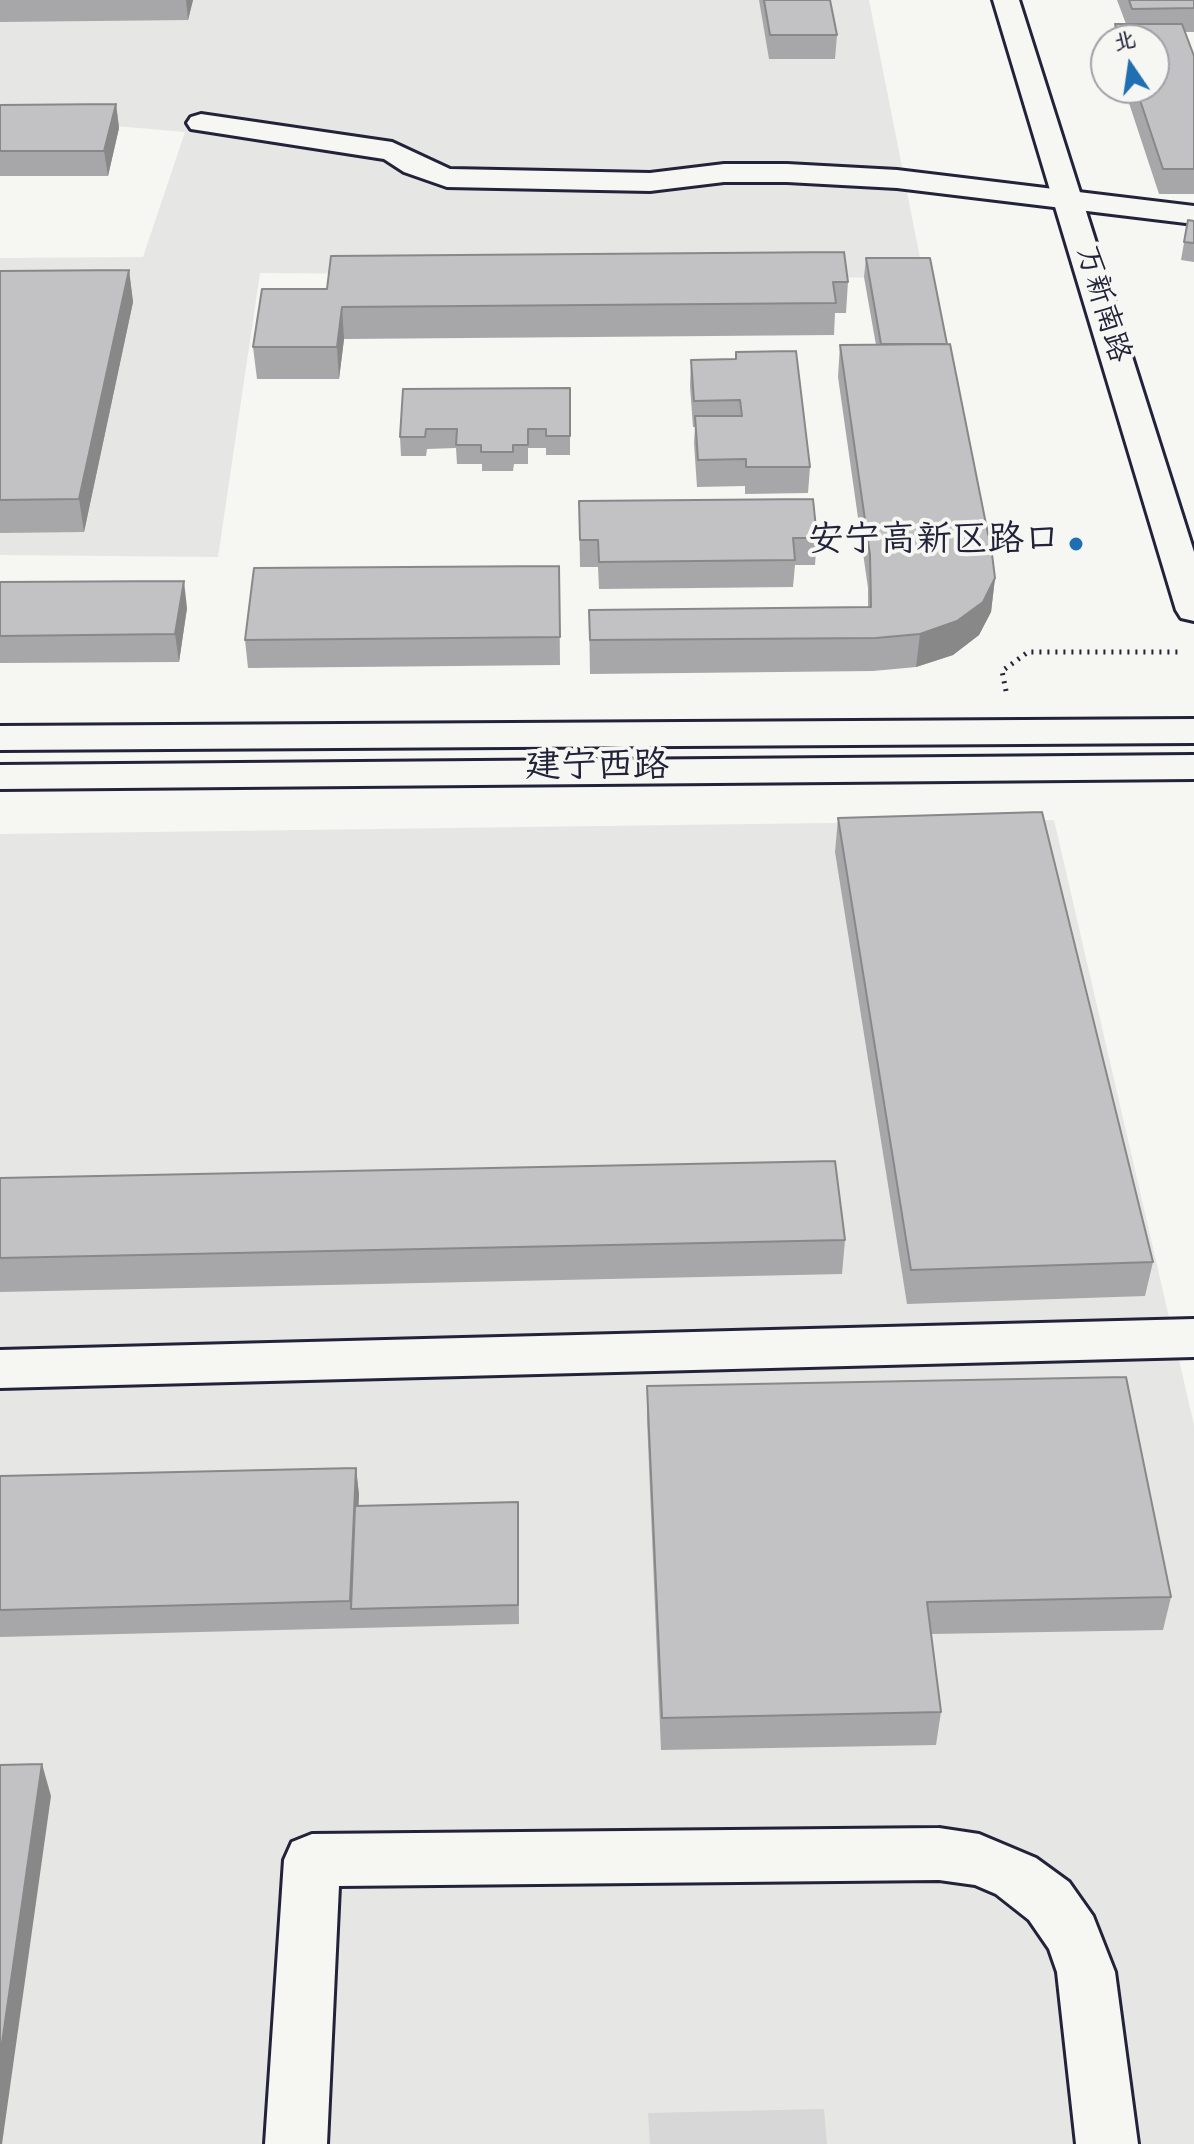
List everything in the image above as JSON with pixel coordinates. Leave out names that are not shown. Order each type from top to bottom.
[{"type":"main road","name":"万新南路","points":[[1006,0],[1194,610]]},
{"type":"main road","points":[[201,123],[392,151],[414,166],[447,178],[650,182],[724,173],[787,173],[897,179],[1194,215]]},
{"type":"main road","name":"建宁西路","points":[[0,738],[1194,731]]},
{"type":"main road","name":"建宁西路","points":[[0,777],[1194,767]]},
{"type":"main road","points":[[0,1369],[1194,1338]]},
{"type":"main road","points":[[296,2144],[312,1860],[939,1854],[979,1860],[1016,1876],[1049,1901],[1073,1935],[1086,1972],[1107,2144]]},
{"type":"path","points":[[1012,730],[1002,671],[1028,652],[1179,652]]},
{"type":"shaded area","points":[[0,0],[869,0],[924,278],[260,273],[218,557],[0,555],[0,258],[143,257],[185,132],[0,116]]},
{"type":"shaded area","points":[[1054,820],[1194,1425],[1194,2144],[0,2144],[0,834]]},
{"type":"shaded area","points":[[824,2109],[827,2144],[650,2144],[648,2113]]},
{"type":"building","points":[[764,0],[830,0],[837,35],[770,35]]},
{"type":"building","points":[[1129,0],[1194,0],[1194,8],[1132,9]]},
{"type":"building","points":[[1170,24],[1182,24],[1194,56],[1194,169],[1163,169],[1141,104],[1170,104]]},
{"type":"building","points":[[116,104],[104,151],[0,151],[0,105]]},
{"type":"building","points":[[1188,220],[1194,221],[1194,243],[1184,242]]},
{"type":"building","points":[[844,252],[848,282],[833,282],[836,303],[342,307],[337,347],[253,347],[262,289],[327,289],[331,256]]},
{"type":"building","points":[[866,258],[930,258],[947,344],[881,344]]},
{"type":"building","points":[[129,270],[79,499],[0,500],[0,271]]},
{"type":"building","points":[[950,344],[992,554],[995,578],[983,602],[957,621],[920,634],[876,638],[590,640],[589,610],[871,607],[870,555],[840,345]]},
{"type":"building","points":[[796,351],[810,467],[746,467],[746,459],[698,460],[695,416],[742,416],[740,400],[694,401],[691,360],[736,359],[736,352]]},
{"type":"building","points":[[570,388],[570,436],[546,436],[546,429],[528,429],[528,445],[513,445],[513,452],[481,452],[481,445],[456,445],[457,429],[426,429],[425,437],[400,437],[403,389]]},
{"type":"building","points":[[813,499],[817,538],[793,538],[795,560],[599,562],[598,540],[580,540],[579,501]]},
{"type":"building","points":[[559,566],[560,637],[245,640],[254,568]]},
{"type":"building","points":[[184,581],[175,634],[0,636],[0,582]]},
{"type":"building","points":[[1042,812],[1153,1262],[911,1270],[838,818]]},
{"type":"building","points":[[835,1161],[845,1240],[0,1258],[0,1178]]},
{"type":"building","points":[[1126,1377],[1171,1597],[927,1602],[941,1712],[662,1718],[647,1386]]},
{"type":"building","points":[[356,1468],[350,1601],[0,1610],[0,1476]]},
{"type":"building","points":[[518,1502],[518,1605],[351,1609],[355,1506]]},
{"type":"building","points":[[42,1764],[0,2057],[0,1765]]},
{"type":"place","name":"安宁高新区路口","points":[[1076,544]]}]
